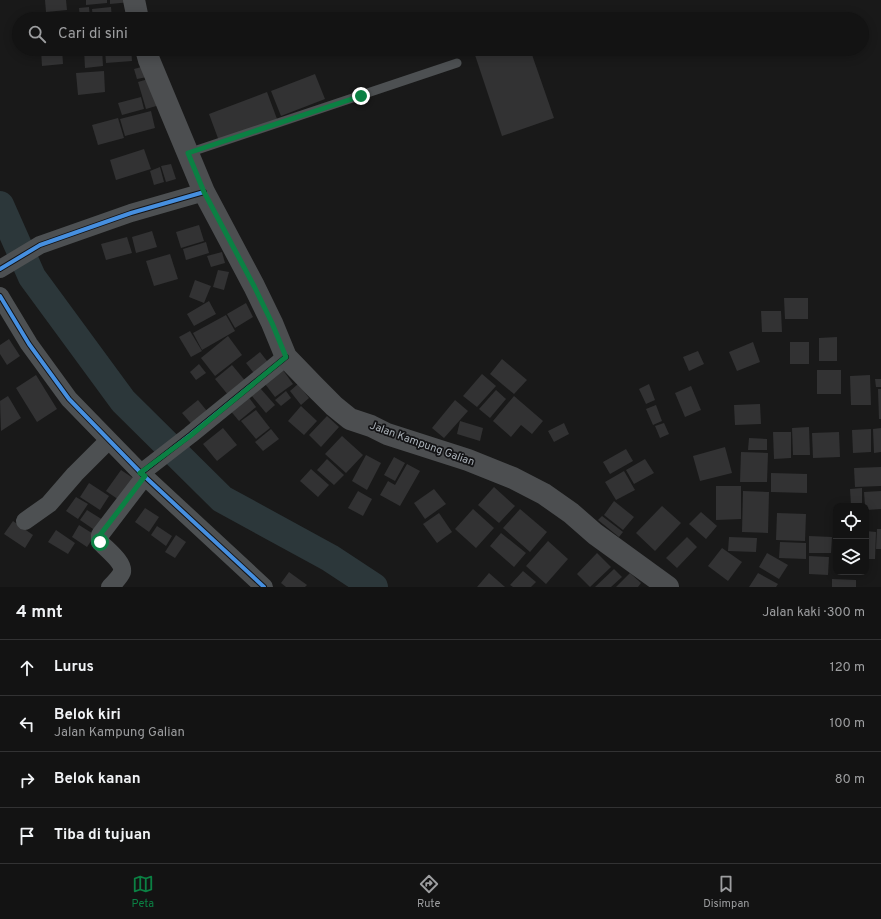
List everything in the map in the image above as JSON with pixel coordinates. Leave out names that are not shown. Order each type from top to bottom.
[{"type":"main road","points":[[134,0],[137,12]]},
{"type":"main road","name":"Jalan Kampung Galian","points":[[148,56],[204,192],[254,286],[272,323],[286,357],[334,406],[350,418],[387,434],[468,460],[513,478],[544,494],[571,513],[595,534],[668,587]]},
{"type":"street","points":[[0,269],[40,245],[131,213],[204,192]]},
{"type":"street","points":[[0,296],[29,344],[69,399],[108,441],[144,472],[264,587]]},
{"type":"street","points":[[110,587],[122,572],[122,566],[100,542],[100,535],[144,472],[286,357]]},
{"type":"street","points":[[25,521],[49,504],[75,474],[108,441]]},
{"type":"lane","points":[[188,153],[457,63]]},
{"type":"building","points":[[45,0],[66,0],[67,10],[46,12]]},
{"type":"building","points":[[86,0],[107,0],[107,3],[86,5]]},
{"type":"building","points":[[110,0],[131,0],[131,2],[110,4]]},
{"type":"building","points":[[89,7],[89,12],[79,12],[79,8]]},
{"type":"building","points":[[111,7],[111,12],[92,12],[92,9]]},
{"type":"building","points":[[41,56],[62,56],[63,64],[42,66]]},
{"type":"building","points":[[84,56],[102,56],[103,66],[85,68]]},
{"type":"building","points":[[106,56],[132,56],[132,61],[106,63]]},
{"type":"building","points":[[475,56],[532,56],[554,118],[502,136]]},
{"type":"building","points":[[149,65],[152,76],[137,79],[134,69]]},
{"type":"building","points":[[104,71],[105,92],[78,95],[76,73]]},
{"type":"building","points":[[315,74],[325,99],[281,116],[271,91]]},
{"type":"building","points":[[155,77],[163,104],[146,109],[138,82]]},
{"type":"building","points":[[267,92],[277,119],[219,141],[209,114]]},
{"type":"building","points":[[141,97],[144,109],[122,115],[118,103]]},
{"type":"building","points":[[151,111],[155,128],[125,136],[120,119]]},
{"type":"building","points":[[118,118],[124,138],[98,145],[92,125]]},
{"type":"building","points":[[144,149],[151,169],[116,180],[110,160]]},
{"type":"building","points":[[171,164],[176,179],[166,182],[161,166]]},
{"type":"building","points":[[160,167],[164,182],[154,185],[150,171]]},
{"type":"building","points":[[199,225],[204,241],[181,248],[176,232]]},
{"type":"building","points":[[152,231],[157,247],[136,253],[132,237]]},
{"type":"building","points":[[127,237],[132,253],[106,260],[101,244]]},
{"type":"building","points":[[206,242],[209,253],[186,260],[183,249]]},
{"type":"building","points":[[222,252],[225,263],[211,267],[207,256]]},
{"type":"building","points":[[170,254],[178,279],[154,286],[146,261]]},
{"type":"building","points":[[218,270],[229,272],[224,290],[213,287]]},
{"type":"building","points":[[195,280],[211,286],[204,303],[189,297]]},
{"type":"building","points":[[784,298],[808,298],[808,319],[785,319]]},
{"type":"building","points":[[209,301],[216,314],[194,326],[187,314]]},
{"type":"building","points":[[246,303],[253,317],[235,328],[227,314]]},
{"type":"building","points":[[761,311],[781,311],[782,332],[762,332]]},
{"type":"building","points":[[226,315],[235,331],[202,350],[193,333]]},
{"type":"building","points":[[190,331],[202,351],[191,357],[179,337]]},
{"type":"building","points":[[228,336],[242,355],[215,376],[201,358]]},
{"type":"building","points":[[837,337],[837,361],[819,361],[819,338]]},
{"type":"building","points":[[9,339],[20,356],[7,365],[0,354],[0,345]]},
{"type":"building","points":[[753,342],[760,362],[737,371],[729,352]]},
{"type":"building","points":[[790,342],[809,342],[809,364],[790,364]]},
{"type":"building","points":[[698,351],[704,364],[689,371],[683,357]]},
{"type":"building","points":[[260,352],[271,366],[257,377],[246,363]]},
{"type":"building","points":[[502,359],[527,380],[514,394],[490,374]]},
{"type":"building","points":[[199,364],[206,373],[196,380],[190,372]]},
{"type":"building","points":[[232,365],[247,383],[229,396],[215,379]]},
{"type":"building","points":[[280,366],[293,384],[275,397],[262,380]]},
{"type":"building","points":[[817,370],[841,370],[841,394],[817,394]]},
{"type":"building","points":[[482,374],[496,386],[477,407],[463,396]]},
{"type":"building","points":[[36,375],[57,409],[37,422],[16,388]]},
{"type":"building","points":[[870,375],[871,405],[851,405],[850,376]]},
{"type":"building","points":[[875,379],[881,379],[881,387],[876,387]]},
{"type":"building","points":[[298,384],[309,398],[301,405],[290,391]]},
{"type":"building","points":[[649,384],[655,400],[646,404],[639,389]]},
{"type":"building","points":[[691,386],[701,410],[685,417],[675,393]]},
{"type":"building","points":[[260,388],[275,405],[266,413],[251,395]]},
{"type":"building","points":[[878,389],[881,389],[881,419],[879,419]]},
{"type":"building","points":[[496,390],[506,399],[490,418],[479,409]]},
{"type":"building","points":[[286,391],[291,398],[281,406],[275,400]]},
{"type":"building","points":[[247,395],[256,407],[239,421],[229,409]]},
{"type":"building","points":[[8,396],[21,418],[1,431],[0,401]]},
{"type":"building","points":[[514,396],[543,421],[532,434],[521,425],[511,437],[493,421]]},
{"type":"building","points":[[198,400],[211,416],[195,428],[182,413]]},
{"type":"building","points":[[455,400],[468,411],[444,438],[432,428]]},
{"type":"building","points":[[760,404],[761,424],[735,425],[734,405]]},
{"type":"building","points":[[656,405],[662,421],[653,425],[646,409]]},
{"type":"building","points":[[301,406],[317,421],[304,435],[288,421]]},
{"type":"building","points":[[256,410],[270,428],[256,439],[241,421]]},
{"type":"building","points":[[327,416],[339,427],[321,447],[309,435]]},
{"type":"building","points":[[460,421],[483,428],[480,441],[457,434]]},
{"type":"building","points":[[564,423],[569,434],[554,442],[548,431]]},
{"type":"building","points":[[664,423],[669,434],[660,438],[655,426]]},
{"type":"building","points":[[809,427],[810,455],[793,455],[792,428]]},
{"type":"building","points":[[223,428],[237,445],[217,461],[203,444]]},
{"type":"building","points":[[881,428],[881,452],[874,453],[873,429]]},
{"type":"building","points":[[271,429],[279,439],[263,451],[255,442]]},
{"type":"building","points":[[871,429],[871,452],[853,453],[852,430]]},
{"type":"building","points":[[773,432],[791,432],[791,458],[774,459]]},
{"type":"building","points":[[839,432],[840,457],[813,458],[812,433]]},
{"type":"building","points":[[342,436],[363,455],[346,473],[325,454]]},
{"type":"building","points":[[749,438],[767,439],[767,450],[748,450]]},
{"type":"building","points":[[725,447],[732,473],[700,481],[693,456]]},
{"type":"building","points":[[626,449],[633,461],[610,474],[603,462]]},
{"type":"building","points":[[741,452],[768,453],[767,482],[740,482]]},
{"type":"building","points":[[366,455],[381,463],[367,490],[352,481]]},
{"type":"building","points":[[394,457],[405,463],[395,481],[384,475]]},
{"type":"building","points":[[327,459],[344,475],[334,485],[317,470]]},
{"type":"building","points":[[645,459],[654,473],[634,484],[626,470]]},
{"type":"building","points":[[407,464],[420,471],[400,506],[380,495],[388,481],[395,485]]},
{"type":"building","points":[[881,467],[881,486],[855,487],[854,468]]},
{"type":"building","points":[[311,469],[329,485],[318,497],[300,481]]},
{"type":"building","points":[[121,470],[133,478],[119,500],[106,491]]},
{"type":"building","points":[[624,471],[635,490],[616,500],[605,482]]},
{"type":"building","points":[[771,473],[807,474],[807,493],[771,492]]},
{"type":"building","points":[[89,483],[109,496],[100,510],[80,497]]},
{"type":"building","points":[[716,486],[741,486],[741,519],[716,520]]},
{"type":"building","points":[[494,487],[515,506],[499,523],[478,505]]},
{"type":"building","points":[[862,488],[862,503],[851,503],[850,489]]},
{"type":"building","points":[[434,489],[446,504],[425,519],[414,503]]},
{"type":"building","points":[[358,491],[372,499],[363,516],[348,508]]},
{"type":"building","points":[[743,491],[769,492],[768,533],[742,532]]},
{"type":"building","points":[[881,491],[881,509],[869,510],[869,503],[865,503],[864,492]]},
{"type":"building","points":[[76,497],[88,504],[78,519],[66,511]]},
{"type":"building","points":[[614,501],[634,517],[623,530],[604,515]]},
{"type":"building","points":[[662,506],[681,523],[655,551],[636,533]]},
{"type":"building","points":[[145,508],[159,517],[149,532],[135,522]]},
{"type":"building","points":[[473,509],[494,528],[476,548],[455,529]]},
{"type":"building","points":[[520,509],[547,532],[530,552],[503,528]]},
{"type":"building","points":[[87,510],[103,520],[96,531],[80,520]]},
{"type":"building","points":[[701,512],[717,526],[706,539],[689,524]]},
{"type":"building","points":[[439,513],[452,532],[437,543],[423,524]]},
{"type":"building","points":[[777,513],[806,514],[805,541],[776,540]]},
{"type":"building","points":[[602,516],[623,532],[619,537],[598,520]]},
{"type":"building","points":[[13,521],[33,535],[25,548],[4,534]]},
{"type":"building","points":[[79,525],[95,535],[87,547],[72,537]]},
{"type":"building","points":[[157,526],[172,536],[166,546],[151,535]]},
{"type":"building","points":[[877,529],[881,529],[881,549],[876,549]]},
{"type":"building","points":[[56,530],[75,543],[68,554],[48,542]]},
{"type":"building","points":[[869,531],[876,532],[875,559],[869,559]]},
{"type":"building","points":[[501,533],[526,553],[514,567],[490,546]]},
{"type":"building","points":[[176,535],[186,542],[175,558],[165,552]]},
{"type":"building","points":[[809,536],[832,537],[831,553],[809,553]]},
{"type":"building","points":[[687,537],[697,547],[677,568],[666,558]]},
{"type":"building","points":[[729,537],[757,538],[756,552],[728,551]]},
{"type":"building","points":[[548,541],[568,559],[546,584],[526,566]]},
{"type":"building","points":[[780,542],[806,543],[806,559],[779,558]]},
{"type":"building","points":[[722,548],[742,562],[728,581],[708,566]]},
{"type":"building","points":[[597,553],[611,567],[590,587],[577,574]]},
{"type":"building","points":[[767,553],[788,565],[779,579],[759,567]]},
{"type":"building","points":[[809,556],[829,557],[828,575],[809,574]]},
{"type":"building","points":[[614,569],[622,577],[611,587],[595,587]]},
{"type":"building","points":[[523,571],[536,582],[531,587],[513,587],[510,585]]},
{"type":"building","points":[[289,572],[307,585],[305,587],[286,587],[281,583]]},
{"type":"building","points":[[489,573],[505,587],[477,587]]},
{"type":"building","points":[[630,573],[641,583],[638,587],[616,587]]},
{"type":"building","points":[[758,573],[778,584],[776,587],[749,587]]},
{"type":"building","points":[[832,579],[856,580],[856,587],[832,587]]},
{"type":"waterway","points":[[0,205],[32,277],[123,401],[222,499],[330,558],[374,587]]},
{"type":"cycle path","points":[[0,269],[40,245],[131,213],[204,192]]},
{"type":"cycle path","points":[[0,296],[29,344],[69,399],[141,473],[264,587]]},
{"type":"cycle path","points":[[141,473],[286,357]]},
{"type":"route","points":[[100,542],[100,535],[145,476],[140,473],[190,436],[286,357],[272,323],[254,286],[204,192],[188,153],[361,96]]}]
